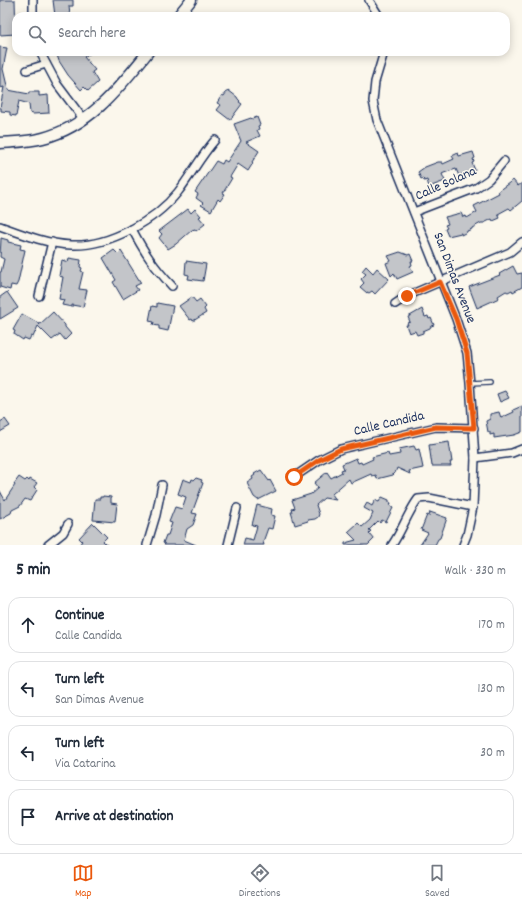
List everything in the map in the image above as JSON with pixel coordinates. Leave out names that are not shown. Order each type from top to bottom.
[{"type":"street","points":[[34,0],[34,12]]},
{"type":"street","points":[[181,12],[191,0]]},
{"type":"street","points":[[369,0],[376,12]]},
{"type":"street","points":[[42,56],[57,84],[84,120]]},
{"type":"street","points":[[0,143],[22,142],[43,138],[61,132],[84,120],[105,102],[127,79],[145,56]]},
{"type":"street","name":"San Dimas Avenue","points":[[383,56],[375,82],[373,101],[377,120],[440,282],[456,319],[467,353],[474,428],[475,458],[473,507],[467,535],[463,545]]},
{"type":"street","points":[[27,70],[46,64]]},
{"type":"street","points":[[0,226],[52,242],[71,245],[86,244],[118,236],[150,218],[170,201],[215,140]]},
{"type":"street","name":"Calle Solana","points":[[414,212],[476,188],[489,179],[504,161]]},
{"type":"street","points":[[132,229],[145,253],[156,269],[172,286]]},
{"type":"street","points":[[39,296],[52,242]]},
{"type":"street","points":[[395,304],[407,296],[510,252],[522,242]]},
{"type":"street","name":"Calle Candida","points":[[294,477],[319,460],[341,449],[436,427],[474,428]]},
{"type":"street","points":[[475,458],[512,453],[522,449]]},
{"type":"street","points":[[147,545],[156,515],[162,485]]},
{"type":"street","points":[[392,545],[400,534],[412,507],[418,500],[429,498],[473,507]]},
{"type":"street","points":[[228,545],[237,508]]},
{"type":"street","points":[[48,545],[63,533],[68,524]]},
{"type":"lane","points":[[470,383],[490,382]]},
{"type":"building","points":[[0,0],[15,0],[15,12],[12,12],[12,34],[0,35]]},
{"type":"building","points":[[53,0],[73,0],[73,6],[69,6],[70,12],[54,12]]},
{"type":"building","points":[[0,47],[7,48],[3,69],[8,90],[29,94],[29,92],[39,92],[39,96],[48,95],[49,113],[30,113],[29,104],[19,101],[16,116],[10,115],[10,112],[1,111],[0,108],[4,87],[0,88]]},
{"type":"building","points":[[57,56],[86,56],[84,57],[95,70],[92,72],[98,82],[88,91],[84,87],[81,90],[68,75]]},
{"type":"building","points":[[228,90],[237,97],[240,101],[239,102],[242,104],[230,120],[217,110],[221,105],[217,103],[222,95],[224,96]]},
{"type":"building","points":[[257,117],[260,125],[258,126],[259,129],[257,130],[260,136],[246,142],[259,151],[248,171],[238,164],[223,193],[225,194],[220,201],[218,199],[211,211],[201,205],[203,203],[196,198],[198,194],[195,192],[216,161],[222,164],[224,160],[227,162],[241,141],[234,124]]},
{"type":"building","points":[[473,152],[475,158],[473,159],[474,162],[472,163],[475,170],[459,176],[456,169],[444,173],[442,174],[445,181],[429,187],[427,180],[424,181],[423,178],[421,179],[418,172],[425,167],[438,162],[442,162],[443,164],[454,159],[452,156],[458,153],[459,156]]},
{"type":"building","points":[[513,180],[518,186],[522,183],[522,201],[511,210],[509,208],[498,214],[500,218],[481,223],[461,235],[461,233],[448,236],[445,225],[448,224],[445,217],[461,213],[463,217],[466,216],[467,218],[477,212],[474,206],[499,193],[498,191]]},
{"type":"building","points":[[188,209],[191,213],[195,209],[205,224],[196,231],[195,229],[192,230],[168,249],[159,238],[162,234],[159,231]]},
{"type":"building","points":[[1,238],[8,240],[8,242],[21,245],[20,249],[25,250],[18,282],[16,286],[11,285],[10,290],[0,287],[0,272],[4,259],[0,257]]},
{"type":"building","points":[[114,250],[118,254],[121,251],[141,283],[135,286],[138,290],[123,299],[113,282],[116,280],[103,258]]},
{"type":"building","points":[[400,252],[408,255],[410,254],[413,261],[411,261],[412,265],[410,266],[413,272],[397,279],[394,273],[391,276],[386,263],[391,261],[388,256]]},
{"type":"building","points":[[69,258],[81,260],[80,267],[82,268],[81,271],[83,272],[79,289],[87,290],[83,307],[62,305],[64,300],[59,299],[63,277],[59,276],[62,260],[68,262]]},
{"type":"building","points":[[186,261],[206,264],[203,281],[188,279],[189,275],[185,274]]},
{"type":"building","points":[[366,266],[373,273],[377,268],[389,279],[375,294],[372,291],[367,293],[360,287],[364,283],[361,279],[366,274],[362,271]]},
{"type":"building","points":[[513,266],[517,274],[522,273],[522,287],[513,292],[512,290],[508,292],[506,291],[498,296],[499,298],[477,308],[469,287],[500,275],[499,274]]},
{"type":"building","points":[[7,292],[18,308],[0,319],[0,297]]},
{"type":"building","points":[[192,297],[196,302],[200,299],[206,307],[204,309],[206,313],[193,321],[192,319],[190,320],[179,306]]},
{"type":"building","points":[[157,303],[173,306],[168,331],[159,329],[159,326],[153,325],[154,322],[149,321],[152,306],[157,307]]},
{"type":"building","points":[[422,309],[425,317],[428,316],[429,319],[431,318],[434,325],[423,331],[423,333],[417,335],[415,331],[409,333],[406,325],[410,322],[408,317]]},
{"type":"building","points":[[53,312],[71,334],[65,340],[60,334],[52,340],[38,326],[33,337],[31,336],[29,340],[24,338],[23,340],[14,334],[15,331],[13,330],[22,314],[40,324],[39,325]]},
{"type":"building","points":[[505,391],[509,398],[500,402],[497,394]]},
{"type":"building","points":[[522,406],[522,432],[514,435],[494,438],[494,434],[490,435],[486,421],[490,419],[490,414],[499,412],[501,418],[514,412],[513,410]]},
{"type":"building","points":[[5,419],[10,426],[0,432],[0,422]]},
{"type":"building","points":[[449,442],[452,462],[450,462],[451,466],[432,466],[429,445]]},
{"type":"building","points":[[414,446],[416,450],[419,449],[423,468],[409,471],[410,474],[397,468],[393,475],[377,479],[376,475],[372,476],[371,474],[351,483],[349,479],[332,494],[336,500],[324,498],[316,505],[319,514],[318,517],[295,525],[291,512],[293,512],[292,509],[295,508],[292,500],[311,494],[318,488],[314,483],[327,472],[331,478],[342,472],[341,470],[344,469],[342,464],[356,458],[358,463],[361,462],[362,464],[373,459],[372,457],[388,453],[389,456],[400,454],[399,449]]},
{"type":"building","points":[[261,470],[269,481],[270,480],[276,491],[258,500],[254,497],[247,483],[253,479],[252,477],[255,475],[254,474]]},
{"type":"building","points":[[19,477],[25,481],[27,479],[29,481],[30,479],[37,483],[34,487],[37,490],[30,501],[25,499],[20,506],[0,519],[0,491],[5,500]]},
{"type":"building","points":[[196,478],[202,480],[201,482],[203,483],[192,513],[197,514],[193,525],[187,529],[184,540],[196,545],[164,545],[165,544],[163,543],[166,535],[168,535],[172,523],[169,522],[175,507],[182,509],[186,497],[178,494],[183,479],[191,482],[192,479],[194,480]]},
{"type":"building","points":[[100,497],[111,497],[111,503],[117,504],[115,522],[93,520],[95,499],[100,499]]},
{"type":"building","points":[[382,497],[389,500],[391,503],[390,506],[393,508],[386,522],[382,520],[380,523],[378,521],[369,530],[371,531],[369,533],[374,539],[368,545],[345,545],[345,543],[356,540],[348,532],[358,523],[362,527],[370,520],[373,513],[364,508],[367,503],[372,506],[375,500],[379,502]]},
{"type":"building","points":[[257,505],[272,509],[271,515],[275,516],[272,529],[268,528],[263,542],[264,545],[243,545],[245,538],[253,540],[257,526],[252,525]]},
{"type":"building","points":[[430,512],[447,518],[440,538],[435,545],[420,545],[428,533],[421,530],[427,515],[429,516]]},
{"type":"building","points":[[93,523],[107,537],[103,541],[107,545],[79,545],[82,541],[79,538]]},
{"type":"route","points":[[294,477],[319,460],[341,449],[436,427],[474,428],[467,353],[456,319],[440,282],[407,296]]}]
